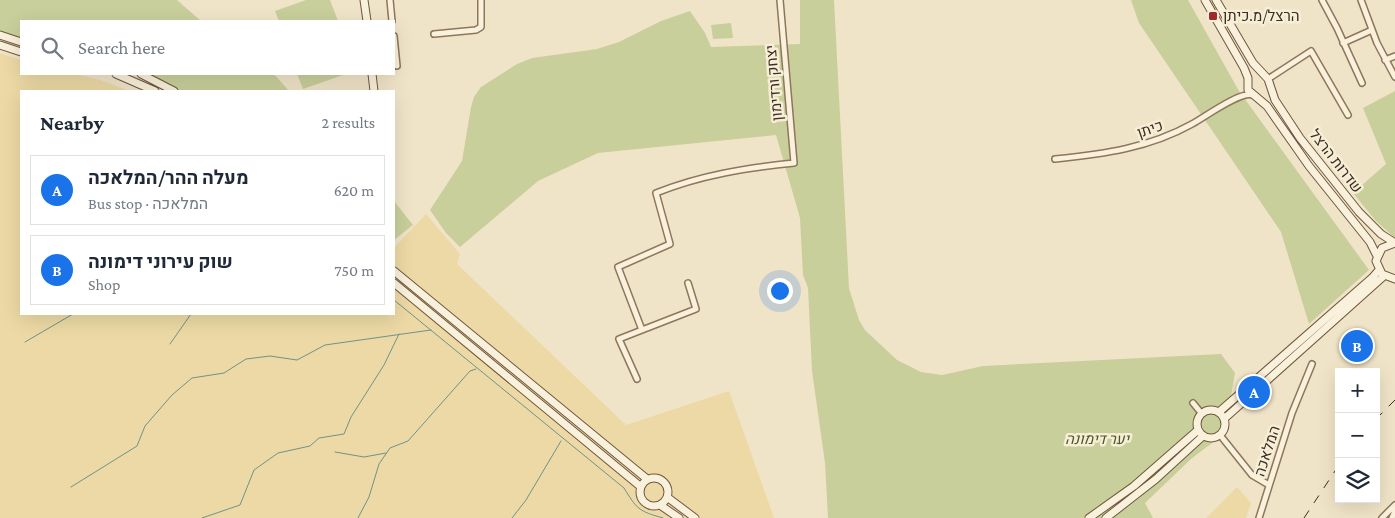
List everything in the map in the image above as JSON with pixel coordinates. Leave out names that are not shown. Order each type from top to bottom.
[{"type":"main road","points":[[364,0],[367,20]]},
{"type":"main road","points":[[1205,0],[1244,68],[1248,90],[1254,96],[1266,94],[1267,79],[1255,74],[1247,83]]},
{"type":"main road","name":"שדרות הרצל","points":[[1216,0],[1252,63],[1267,79],[1272,94],[1290,122],[1333,181],[1366,220],[1395,243]]},
{"type":"main road","points":[[0,35],[20,42]]},
{"type":"main road","points":[[0,45],[20,52]]},
{"type":"main road","points":[[118,75],[153,90]]},
{"type":"main road","points":[[143,75],[172,90]]},
{"type":"main road","points":[[372,75],[374,90]]},
{"type":"main road","name":"שדרות הרצל","points":[[1254,96],[1268,106],[1309,166],[1370,242],[1377,256]]},
{"type":"main road","points":[[1381,273],[1377,256],[1383,246],[1395,243]]},
{"type":"main road","points":[[395,272],[647,479],[656,478],[664,481],[668,489],[667,497],[660,505]]},
{"type":"main road","points":[[1381,273],[1395,279]]},
{"type":"main road","points":[[1219,412],[1224,419],[1224,429],[1220,435],[1214,438],[1201,432],[1198,421],[1202,414],[1208,411],[1219,412],[1372,278],[1381,273]]},
{"type":"main road","points":[[1224,419],[1381,273]]},
{"type":"main road","points":[[395,284],[641,487]]},
{"type":"main road","points":[[1089,518],[1134,486],[1201,432]]},
{"type":"main road","points":[[1106,518],[1156,479],[1201,432]]},
{"type":"main road","points":[[647,479],[641,487],[640,496],[646,504],[660,505],[679,518]]},
{"type":"main road","points":[[667,497],[695,518]]},
{"type":"street","points":[[390,0],[392,20]]},
{"type":"street","points":[[434,34],[476,30],[482,27],[481,0]]},
{"type":"street","name":"יצחק ורדימון","points":[[642,330],[618,266],[670,244],[656,193],[687,181],[737,169],[794,163],[780,0]]},
{"type":"street","points":[[1322,0],[1362,83]]},
{"type":"street","points":[[1361,0],[1385,60],[1395,77]]},
{"type":"street","points":[[1343,43],[1372,30]]},
{"type":"street","points":[[395,46],[397,66]]},
{"type":"street","points":[[1267,79],[1311,51],[1348,115]]},
{"type":"street","points":[[1385,60],[1395,56]]},
{"type":"street","points":[[1243,95],[1247,83]]},
{"type":"street","name":"כיתן","points":[[1055,159],[1104,154],[1147,145],[1191,125],[1243,95],[1254,96]]},
{"type":"street","points":[[637,379],[619,338],[696,309],[688,283]]},
{"type":"street","name":"המלאכה","points":[[1259,518],[1292,413],[1312,364]]},
{"type":"street","points":[[1193,403],[1202,414]]},
{"type":"street","points":[[1220,435],[1252,476],[1269,485]]},
{"type":"street","points":[[1382,518],[1395,504]]},
{"type":"street","points":[[1392,518],[1395,511]]},
{"type":"green space","points":[[0,0],[177,0],[200,20],[20,20],[20,40],[0,37]]},
{"type":"green space","points":[[306,0],[330,0],[338,20],[279,20],[275,11]]},
{"type":"green space","name":"יער דימונה","points":[[800,0],[834,0],[849,288],[859,320],[865,330],[897,360],[921,372],[942,375],[983,366],[1221,354],[1235,373],[1228,413],[1216,440],[1191,459],[1145,503],[1153,518],[828,518],[825,463],[812,371],[808,288],[803,275],[800,218],[776,135],[598,153],[538,181],[460,247],[446,233],[430,210],[462,161],[474,97],[481,87],[517,64],[532,58],[597,49],[619,42],[661,21],[690,11],[705,33],[711,47],[800,44]]},
{"type":"green space","points":[[1131,0],[1188,0],[1239,91],[1369,270],[1309,324],[1281,232],[1139,23]]},
{"type":"green space","points":[[731,23],[733,38],[713,39],[711,25]]},
{"type":"green space","points":[[146,75],[275,75],[288,90],[164,90]]},
{"type":"green space","points":[[297,75],[343,75],[303,89]]},
{"type":"green space","points":[[1395,91],[1395,238],[1376,221],[1353,193],[1386,164],[1363,108]]},
{"type":"green space","points":[[395,202],[413,225],[395,239]]},
{"type":"sand","points":[[0,53],[20,60],[20,75],[78,75],[100,80],[127,90],[20,90],[20,315],[395,315],[395,247],[426,214],[460,254],[457,264],[626,425],[729,391],[774,518],[0,518]]},
{"type":"sand","points":[[1237,487],[1251,503],[1246,518],[1206,518]]},
{"type":"waterway","points":[[395,301],[624,488],[639,508],[663,518]]},
{"type":"waterway","points":[[25,342],[71,315]]},
{"type":"waterway","points":[[170,344],[190,315]]},
{"type":"waterway","points":[[71,487],[137,446],[145,426],[172,395],[192,378],[224,373],[246,359],[270,356],[297,360],[325,345],[431,330]]},
{"type":"waterway","points":[[202,518],[240,505],[254,470],[278,453],[310,446],[319,438],[344,434],[351,417],[384,365],[399,334]]},
{"type":"waterway","points":[[358,518],[369,497],[379,464],[390,448],[408,441],[470,371],[476,369]]},
{"type":"waterway","points":[[512,518],[526,500],[561,441]]},
{"type":"waterway","points":[[335,452],[364,457],[386,453]]},
{"type":"railway","points":[[1380,415],[1395,400]]},
{"type":"railway","points":[[1304,518],[1335,471]]},
{"type":"place","name":"הרצל/מ.כיתן","points":[[1213,16]]},
{"type":"place","name":"שוק עירוני דימונה","points":[[1357,346]]},
{"type":"place","name":"מעלה ההר/המלאכה","points":[[1254,392]]}]
